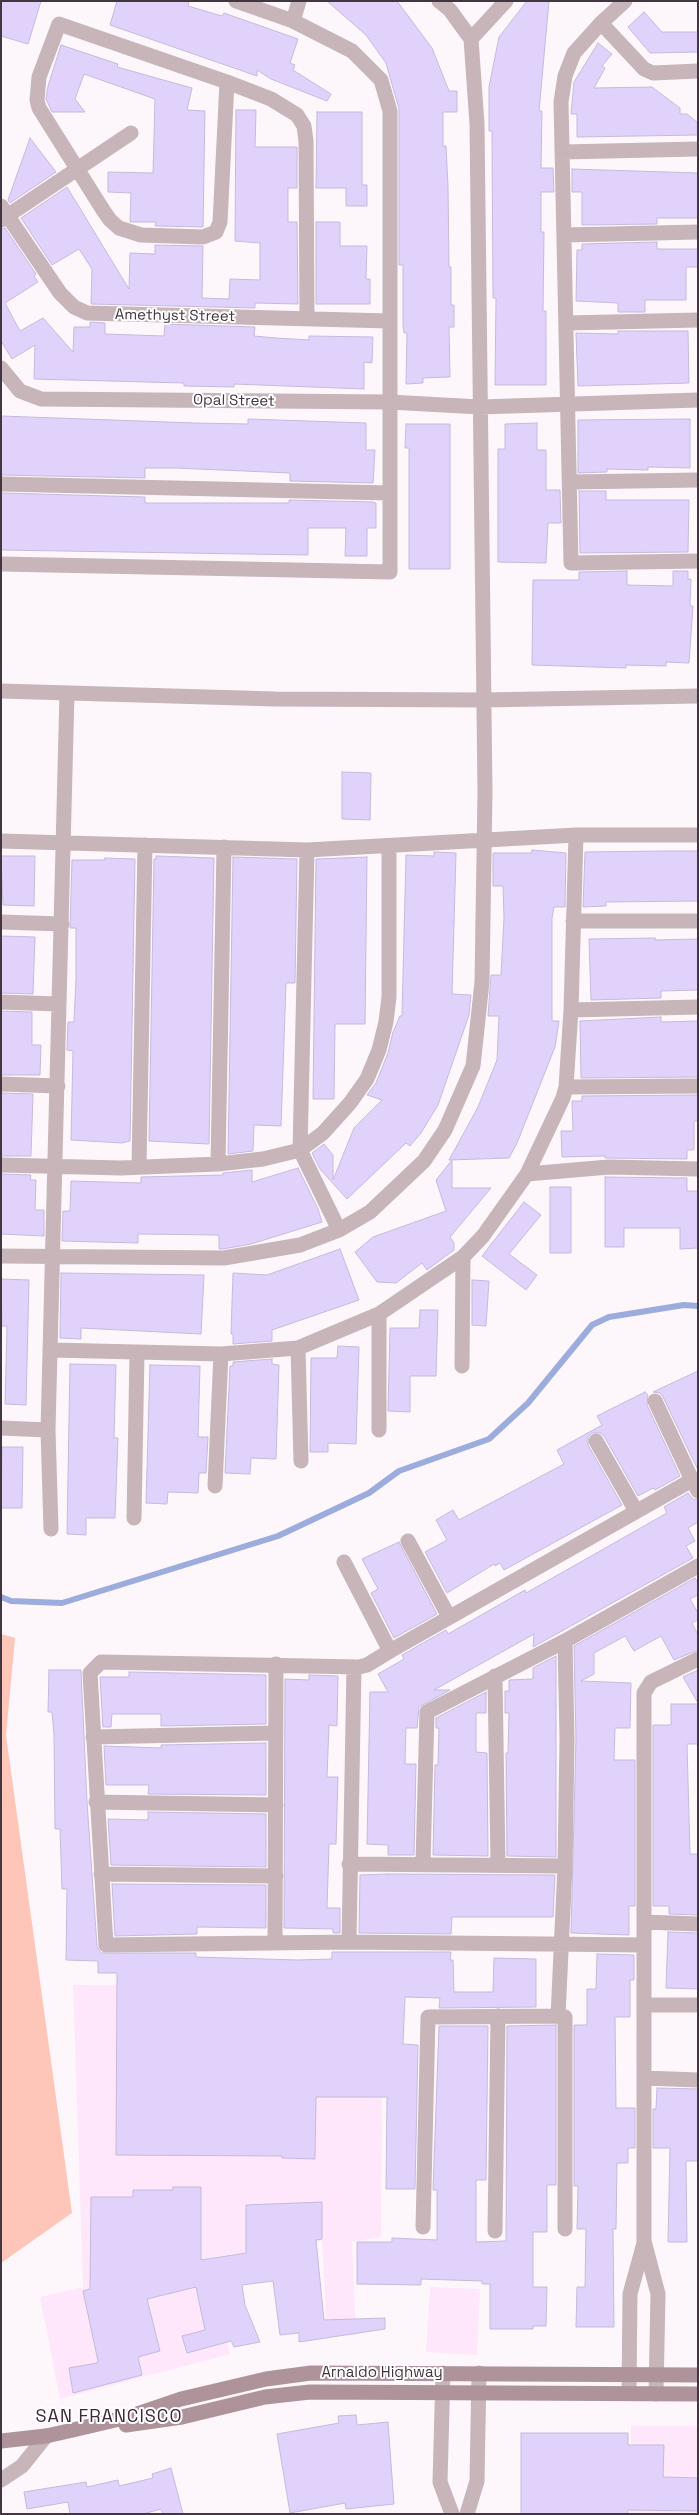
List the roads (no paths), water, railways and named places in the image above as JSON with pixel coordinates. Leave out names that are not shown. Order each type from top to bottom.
[{"type":"main road","name":"Arnaldo Highway","points":[[1,2441],[46,2436],[128,2417],[181,2399],[266,2379],[311,2373],[698,2375]]},
{"type":"main road","name":"Arnaldo Highway","points":[[73,2430],[182,2417],[265,2397],[310,2392],[698,2394]]},
{"type":"street","points":[[1,564],[390,572],[390,111],[381,80],[352,51],[293,21],[236,1]]},
{"type":"street","points":[[293,21],[299,1]]},
{"type":"street","points":[[1,1256],[224,1258],[300,1245],[340,1230],[370,1212],[424,1161],[445,1130],[472,1066],[482,982],[484,700],[477,124],[471,38],[450,10],[439,1]]},
{"type":"street","points":[[471,38],[506,1]]},
{"type":"street","points":[[625,1],[601,22],[574,53],[565,76],[561,102],[571,482],[571,563],[698,561]]},
{"type":"street","points":[[601,22],[644,69],[654,73],[698,71]]},
{"type":"street","points":[[227,82],[220,222],[216,232],[203,237],[132,234],[119,228],[110,220],[77,169],[39,108],[37,100],[39,77],[59,24],[227,82],[286,107],[297,115],[304,126],[306,141],[307,319]]},
{"type":"street","points":[[4,214],[77,169],[131,132]]},
{"type":"street","points":[[562,152],[698,149]]},
{"type":"street","name":"Amethyst Street","points":[[4,214],[60,293],[74,307],[87,313],[390,321]]},
{"type":"street","points":[[564,235],[698,232]]},
{"type":"street","points":[[567,323],[698,320]]},
{"type":"street","name":"Opal Street","points":[[1,368],[20,391],[41,399],[389,402],[480,407],[698,400]]},
{"type":"street","points":[[571,482],[698,480]]},
{"type":"street","points":[[1,484],[390,492]]},
{"type":"street","points":[[1,691],[275,699],[484,700],[698,696]]},
{"type":"street","points":[[51,1529],[48,1430],[52,1350],[58,1004],[62,924],[67,693]]},
{"type":"street","points":[[1,841],[307,850],[576,836],[698,835]]},
{"type":"street","points":[[52,1350],[221,1354],[298,1348],[379,1314],[463,1257],[483,1236],[527,1174],[554,1119],[566,1087],[571,1010],[576,836]]},
{"type":"street","points":[[139,1166],[145,844]]},
{"type":"street","points":[[1,1165],[139,1166],[218,1164],[263,1160],[300,1150],[323,1133],[350,1103],[367,1079],[379,1050],[386,1022],[389,997],[389,846]]},
{"type":"street","points":[[218,1164],[224,847]]},
{"type":"street","points":[[307,850],[300,1150],[340,1230]]},
{"type":"street","points":[[573,921],[698,921]]},
{"type":"street","points":[[1,922],[62,924]]},
{"type":"street","points":[[1,1002],[58,1004]]},
{"type":"street","points":[[571,1010],[698,1007]]},
{"type":"street","points":[[1,1084],[58,1086]]},
{"type":"street","points":[[566,1087],[698,1086]]},
{"type":"street","points":[[527,1174],[609,1168],[698,1169]]},
{"type":"street","points":[[462,1366],[463,1257]]},
{"type":"street","points":[[379,1314],[379,1430]]},
{"type":"street","points":[[298,1348],[301,1461]]},
{"type":"street","points":[[134,1518],[137,1353]]},
{"type":"street","points":[[215,1486],[221,1354]]},
{"type":"street","points":[[644,1945],[275,1942],[106,1945],[96,1802],[90,1673],[101,1662],[354,1667],[367,1665],[636,1511],[695,1485],[655,1401]]},
{"type":"street","points":[[1,1428],[48,1430]]},
{"type":"street","points":[[596,1441],[636,1511]]},
{"type":"street","points":[[408,1541],[449,1617]]},
{"type":"street","points":[[344,1562],[390,1652]]},
{"type":"street","points":[[423,1863],[426,1712],[564,1641],[698,1566]]},
{"type":"street","points":[[558,2016],[565,1866],[567,1738],[564,1641]]},
{"type":"street","points":[[629,2393],[630,2294],[644,2241],[644,1693],[651,1682],[698,1659]]},
{"type":"street","points":[[275,1942],[276,1664]]},
{"type":"street","points":[[349,1942],[354,1667]]},
{"type":"street","points":[[495,1676],[498,1865]]},
{"type":"street","points":[[93,1737],[276,1733]]},
{"type":"street","points":[[96,1802],[276,1805]]},
{"type":"street","points":[[349,1864],[423,1863],[565,1866]]},
{"type":"street","points":[[101,1874],[276,1876]]},
{"type":"street","points":[[644,1922],[698,1924]]},
{"type":"street","points":[[644,2005],[698,2005]]},
{"type":"street","points":[[495,2231],[498,2016]]},
{"type":"street","points":[[423,2227],[428,2017],[558,2016],[566,2017],[565,2229]]},
{"type":"street","points":[[644,2078],[698,2080]]},
{"type":"street","points":[[644,2241],[658,2294],[658,2375],[656,2394]]},
{"type":"street","points":[[443,2373],[440,2482],[452,2514]]},
{"type":"street","points":[[467,2514],[477,2481],[479,2373]]},
{"type":"street","points":[[1,2480],[22,2466],[46,2436]]},
{"type":"waterway","points":[[1,1597],[11,1601],[62,1603],[278,1536],[369,1493],[399,1471],[489,1439],[528,1403],[592,1325],[609,1317],[684,1305],[698,1306]]},
{"type":"district","name":"SAN FRANCISCO","points":[[109,2417]]}]
